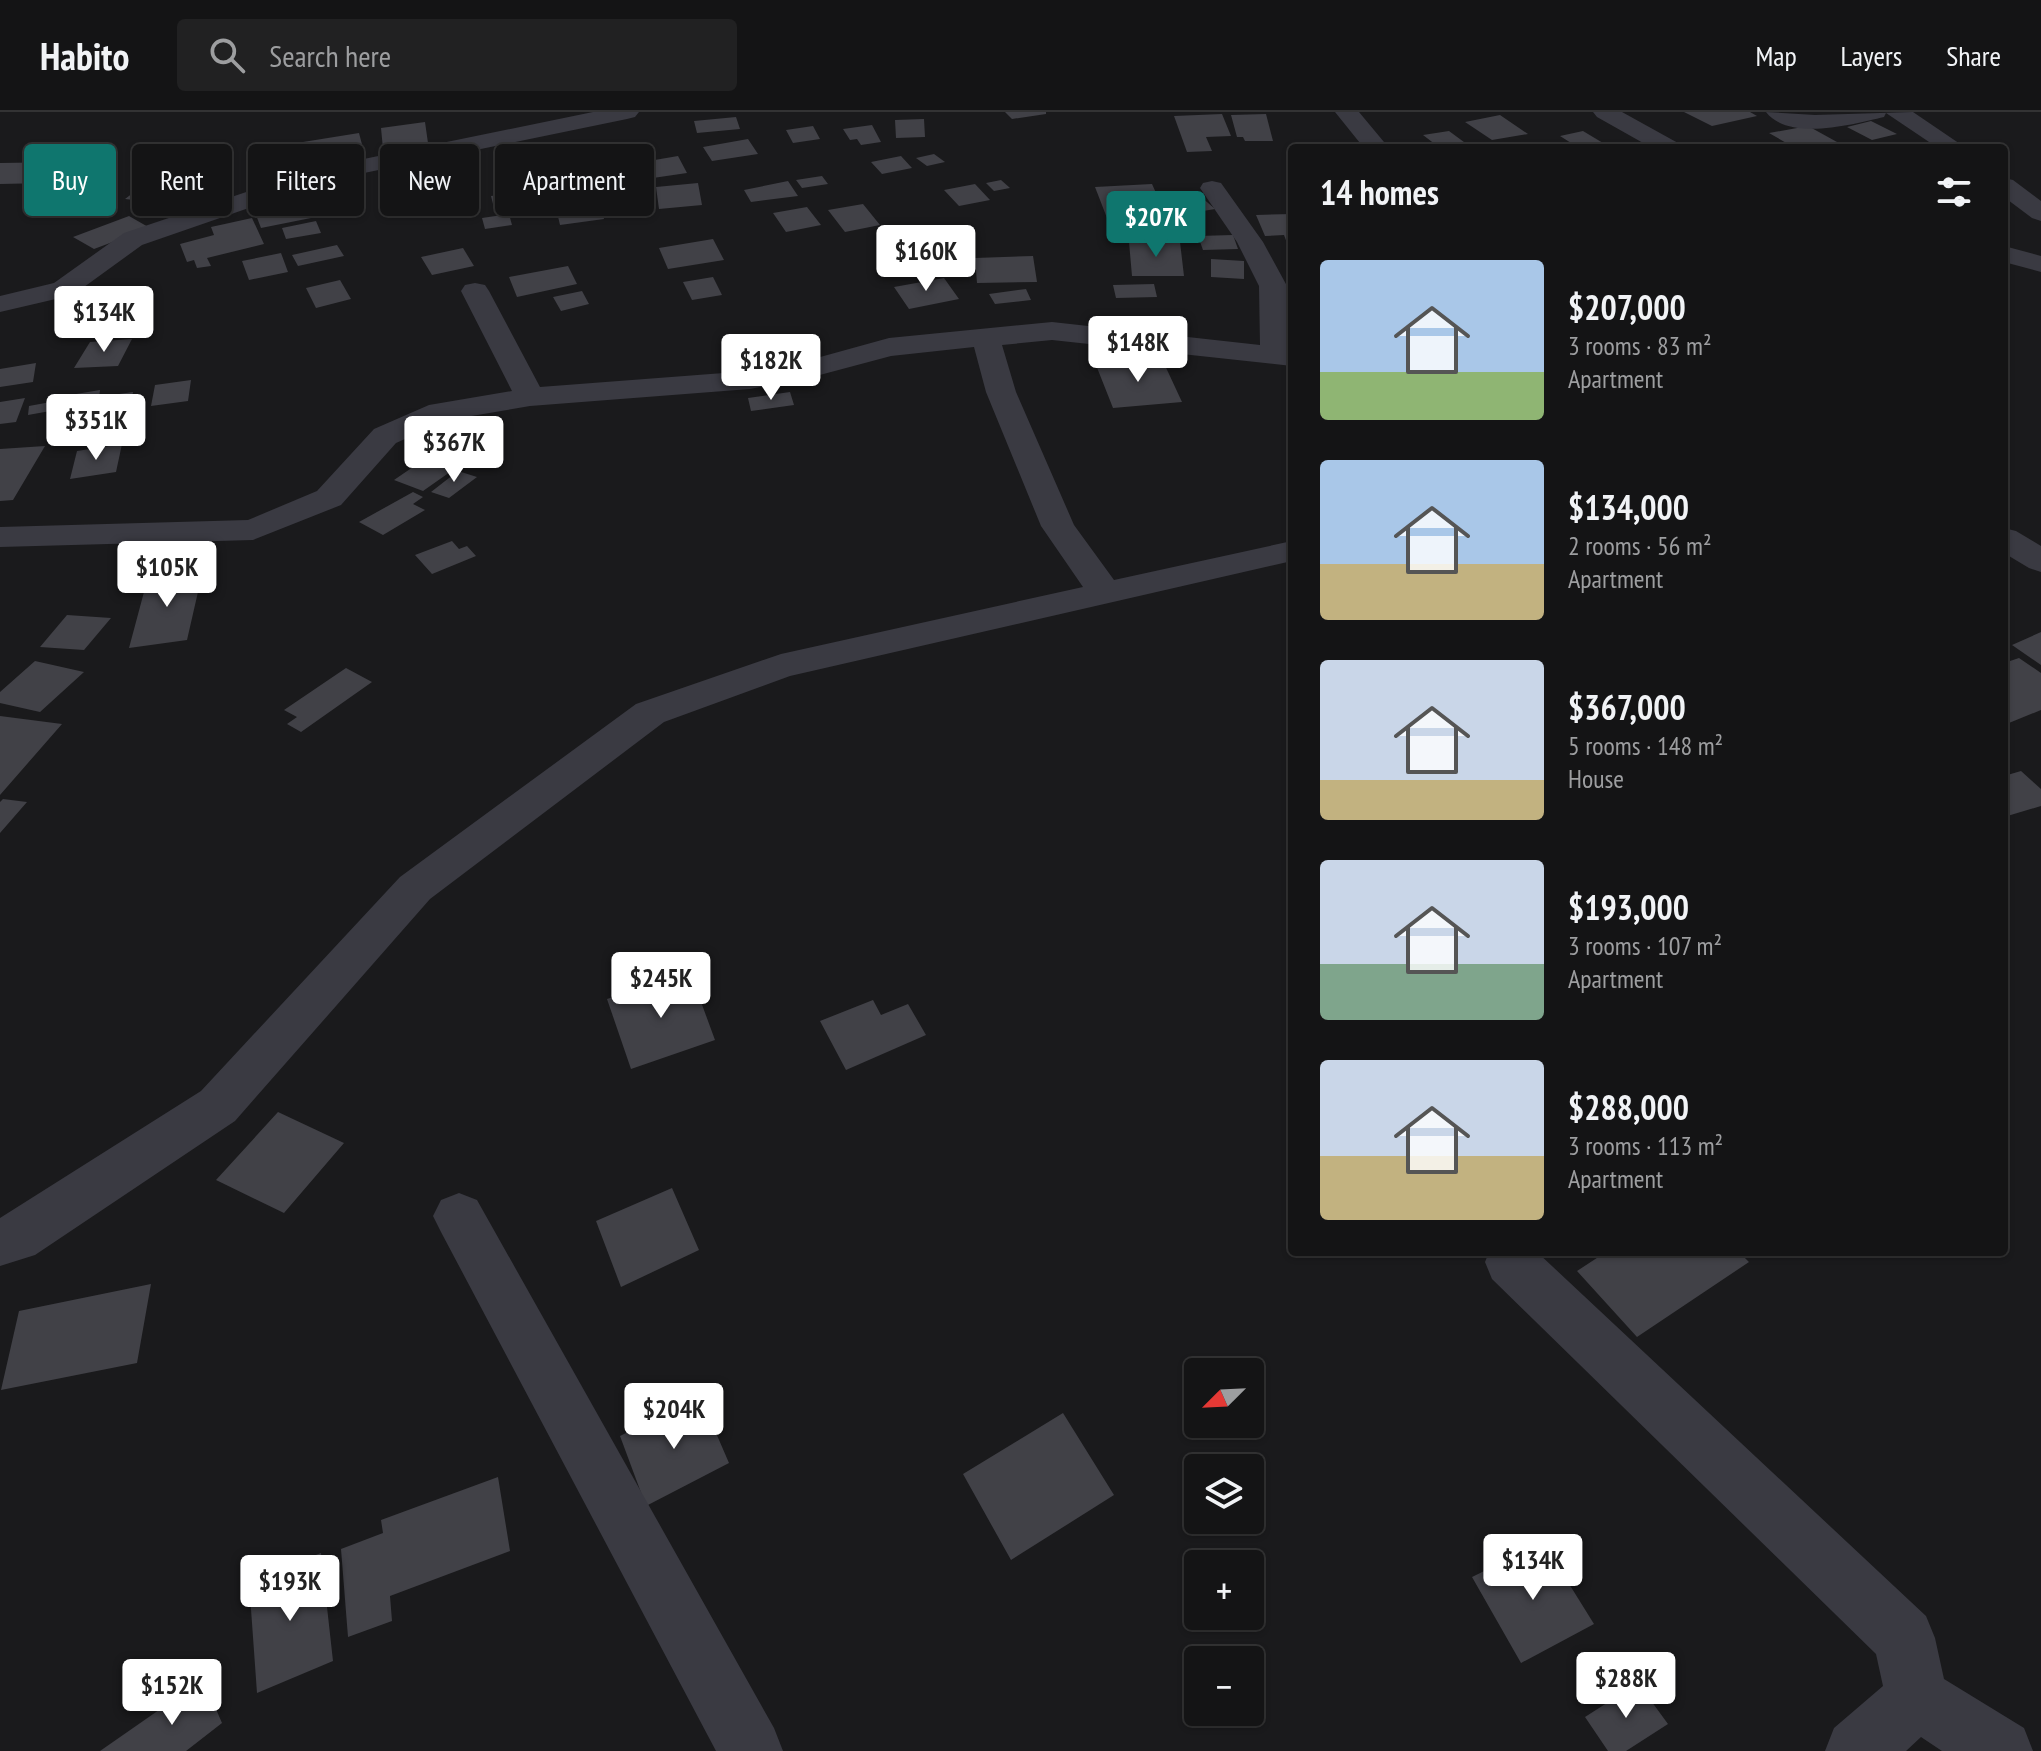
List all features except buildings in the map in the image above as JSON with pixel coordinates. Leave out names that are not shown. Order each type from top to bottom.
[{"type":"street","points":[[0,304],[63,289],[133,239],[324,174],[627,112]]},
{"type":"street","points":[[1347,112],[1374,144]]},
{"type":"street","points":[[1605,112],[1663,144]]},
{"type":"street","points":[[1778,112],[1799,123],[1831,122],[1876,112]]},
{"type":"street","points":[[1897,112],[1948,144]]},
{"type":"street","points":[[0,537],[253,530],[329,498],[385,436],[440,412],[530,397],[750,380],[816,367],[889,347],[1052,331],[1283,356],[1273,286],[1250,242],[1212,188]]},
{"type":"street","points":[[2008,188],[2041,213]]},
{"type":"street","points":[[2008,252],[2041,245]]},
{"type":"street","points":[[2008,254],[2041,264]]},
{"type":"street","points":[[475,291],[530,397]]},
{"type":"street","points":[[986,338],[1001,392],[1058,526],[1105,592]]},
{"type":"street","points":[[2008,540],[2041,561]]},
{"type":"street","points":[[0,1242],[17,1238],[218,1106],[415,888],[650,713],[781,666],[1288,552]]},
{"type":"street","points":[[459,1216],[751,1751]]},
{"type":"street","points":[[1511,1262],[1904,1638],[1917,1698],[2001,1751]]},
{"type":"street","points":[[1857,1751],[1917,1698]]}]
